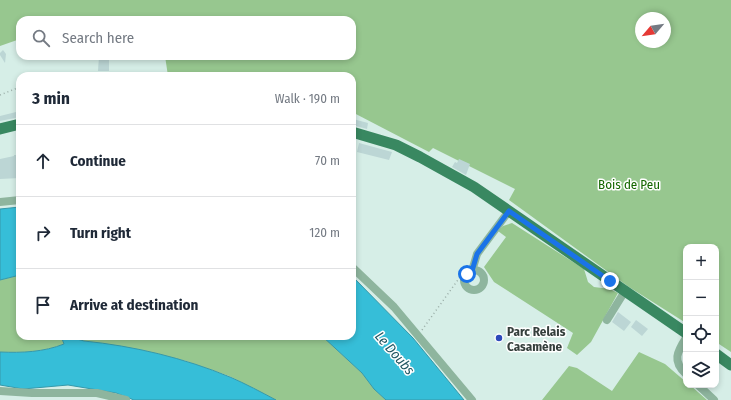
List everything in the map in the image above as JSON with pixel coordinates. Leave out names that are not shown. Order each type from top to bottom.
[{"type":"main road","points":[[0,129],[16,125]]},
{"type":"main road","points":[[356,133],[396,145],[474,187],[586,267],[608,282],[625,291],[683,331]]},
{"type":"main road","points":[[719,356],[731,365]]},
{"type":"street","points":[[0,202],[16,200]]},
{"type":"street","points":[[471,270],[477,254],[509,211]]},
{"type":"street","points":[[356,271],[394,307],[472,400]]},
{"type":"street","points":[[606,320],[625,291]]},
{"type":"street","points":[[683,343],[677,352],[679,364],[683,370]]},
{"type":"street","points":[[701,388],[714,400]]},
{"type":"street","points":[[0,391],[32,393],[97,393],[126,400]]},
{"type":"path","points":[[0,95],[16,89]]},
{"type":"path","points":[[418,335],[471,270]]},
{"type":"green space","name":"Bois de Peu","points":[[0,0],[731,0],[731,352],[719,344],[719,244],[683,244],[683,321],[629,287],[509,200],[515,189],[433,148],[429,152],[356,114],[356,72],[167,72],[166,60],[356,60],[356,16],[16,16],[16,40],[0,46]]},
{"type":"green space","points":[[512,223],[584,269],[588,282],[594,287],[610,289],[618,293],[591,342],[577,355],[567,348],[573,333],[494,282],[484,267],[506,237],[498,231],[503,226]]},
{"type":"green space","points":[[16,276],[16,340],[62,340],[64,344],[49,349],[33,351],[0,352],[0,280]]},
{"type":"green space","points":[[80,340],[326,340],[362,373],[374,389],[386,400],[276,400],[229,376],[186,361],[142,350]]},
{"type":"green space","points":[[639,352],[665,364],[683,379],[683,388],[693,388],[707,400],[542,400],[569,366],[577,368],[612,391]]},
{"type":"water","points":[[16,207],[16,276],[0,280],[0,209]]},
{"type":"water","name":"Le Doubs","points":[[356,280],[413,338],[464,400],[386,400],[374,389],[362,373],[326,340],[356,340]]},
{"type":"water","points":[[62,340],[80,340],[121,346],[177,359],[230,377],[276,400],[134,400],[116,393],[68,385],[23,389],[0,385],[0,352],[25,352],[49,349],[64,344]]},
{"type":"building","points":[[3,50],[6,54],[5,63],[0,55]]},
{"type":"building","points":[[99,60],[109,60],[109,71],[98,71]]},
{"type":"building","points":[[16,112],[16,118],[0,121],[0,116]]},
{"type":"building","points":[[356,120],[368,123],[367,129],[356,126]]},
{"type":"building","points":[[359,143],[392,152],[389,160],[357,152]]},
{"type":"building","points":[[16,155],[16,178],[0,179],[0,159]]},
{"type":"building","points":[[459,159],[470,164],[466,175],[452,167]]},
{"type":"building","points":[[618,312],[631,322],[624,331],[612,322]]},
{"type":"building","points":[[636,320],[648,329],[642,336],[631,327]]},
{"type":"place","name":"Parc Relais Casamène","points":[[499,338]]},
{"type":"route","points":[[467,274],[472,271],[477,254],[509,211],[610,281]]}]
